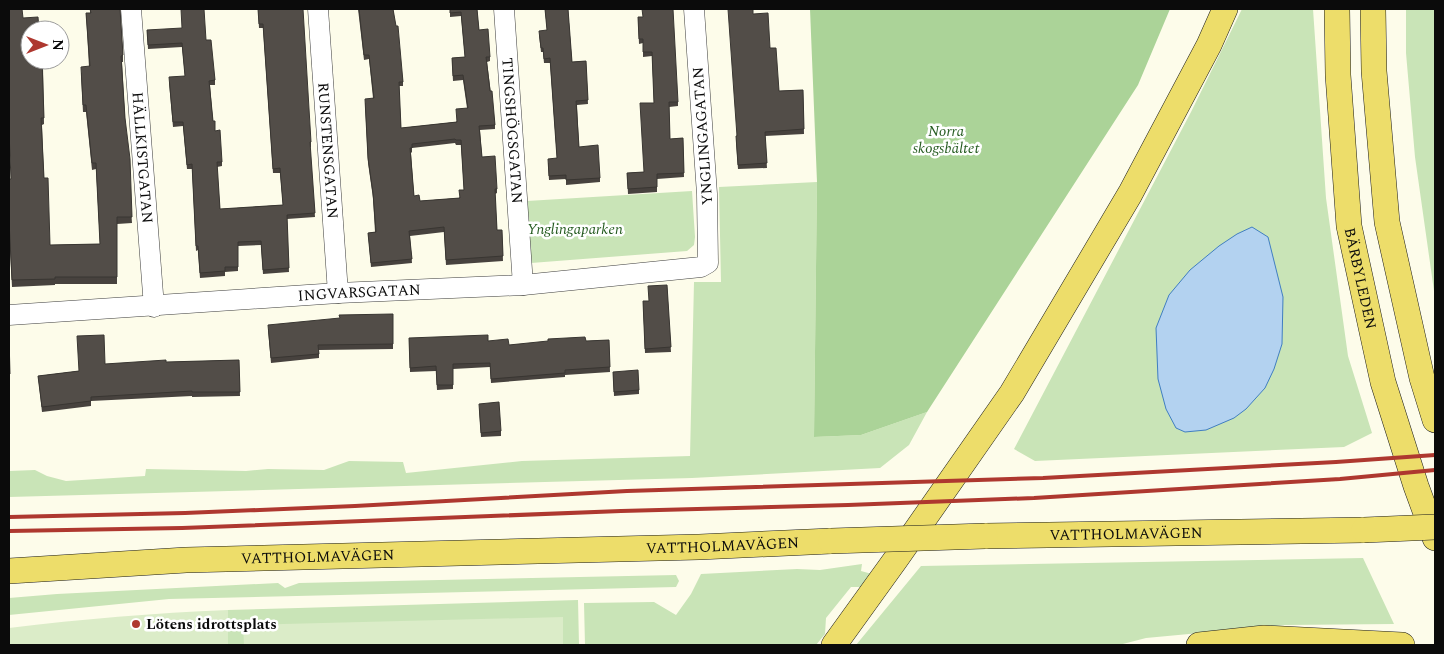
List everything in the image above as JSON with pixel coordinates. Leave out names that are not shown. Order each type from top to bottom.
[{"type":"main road","points":[[834,645],[1012,392],[1130,194],[1209,45],[1225,9]]},
{"type":"main road","name":"BÄRBYLEDEN","points":[[1337,9],[1338,74],[1349,226],[1383,382],[1416,486],[1435,538]]},
{"type":"main road","points":[[1373,9],[1374,71],[1387,222],[1422,378],[1435,420]]},
{"type":"main road","name":"VATTHOLMAVÄGEN","points":[[9,572],[186,560],[699,547],[985,536],[1364,530],[1435,527]]},
{"type":"main road","points":[[1199,645],[1264,638],[1394,644]]},
{"type":"street","name":"HÄLLKISTGATAN","points":[[131,9],[154,306]]},
{"type":"street","name":"RUNSTENSGATAN","points":[[318,9],[338,293]]},
{"type":"street","name":"TINGSHÖGSGATAN","points":[[504,9],[523,284]]},
{"type":"street","name":"YNGLINGAGATAN","points":[[694,9],[707,194],[708,262]]},
{"type":"street","name":"INGVARSGATAN","points":[[9,316],[338,293],[523,284],[701,267],[708,262]]},
{"type":"green space","name":"Norra skogsbältet","points":[[810,9],[1170,9],[1138,85],[927,412],[861,435],[814,437],[817,182]]},
{"type":"green space","points":[[1242,9],[1313,9],[1326,198],[1348,356],[1372,433],[1344,447],[1035,461],[1014,449],[1191,112]]},
{"type":"green space","points":[[1406,9],[1435,9],[1435,298],[1415,157],[1406,53]]},
{"type":"green space","points":[[817,182],[814,437],[861,435],[927,412],[909,445],[880,468],[692,478],[9,497],[9,471],[35,470],[47,476],[66,481],[145,476],[146,469],[324,470],[349,461],[403,462],[406,473],[522,461],[690,456],[694,282],[721,282],[719,187]]},
{"type":"green space","name":"Ynglingaparken","points":[[692,191],[695,237],[694,245],[687,251],[531,263],[527,201]]},
{"type":"green space","points":[[1363,558],[1394,624],[1286,625],[1146,638],[1119,645],[856,645],[921,566]]},
{"type":"green space","points":[[862,564],[861,571],[872,574],[863,587],[851,587],[826,618],[825,634],[816,645],[585,645],[584,603],[654,602],[676,615],[691,594],[701,574],[797,569],[820,570]]},
{"type":"green space","points":[[676,575],[679,581],[676,587],[169,599],[9,615],[9,598],[57,594],[278,583],[285,588],[299,583]]},
{"type":"green space","points":[[578,600],[579,645],[228,645],[228,610]]},
{"type":"green space","name":"Lötens idrottsplats","points":[[228,610],[228,645],[9,645],[9,628],[118,617]]},
{"type":"green space","points":[[563,617],[563,645],[244,645],[243,625]]},
{"type":"water","points":[[1252,227],[1268,237],[1283,297],[1282,344],[1274,369],[1265,388],[1246,409],[1234,418],[1206,430],[1185,432],[1176,428],[1166,409],[1158,379],[1156,328],[1169,295],[1190,270],[1219,246]]},
{"type":"building","points":[[9,9],[22,9],[23,18],[38,17],[38,20],[20,20],[20,70],[42,70],[44,118],[41,118],[44,178],[48,178],[50,245],[100,244],[96,163],[92,163],[86,105],[83,105],[81,67],[90,66],[86,13],[91,13],[90,9],[120,9],[123,55],[121,56],[130,159],[132,217],[117,217],[117,277],[55,277],[55,279],[12,280],[9,221],[9,179],[11,179]]},
{"type":"building","points":[[181,9],[204,9],[206,40],[211,40],[215,80],[209,81],[215,131],[220,130],[222,162],[217,162],[220,209],[283,205],[280,168],[273,169],[263,24],[259,24],[258,9],[303,9],[315,213],[287,215],[289,268],[263,270],[261,241],[238,242],[238,267],[225,267],[225,271],[200,273],[198,246],[196,246],[192,164],[187,165],[183,122],[173,122],[169,77],[185,76],[182,43],[148,45],[147,30],[182,28]]},
{"type":"building","points":[[359,9],[393,9],[396,26],[398,26],[403,82],[399,82],[401,128],[457,122],[456,109],[468,108],[463,75],[453,76],[452,58],[465,57],[461,12],[450,13],[450,9],[477,9],[479,30],[488,29],[490,57],[486,57],[495,125],[479,126],[482,157],[495,156],[497,230],[502,230],[503,256],[446,260],[444,227],[409,231],[412,259],[371,263],[368,233],[376,232],[368,158],[365,99],[374,98],[369,55],[364,55]],"holes":[[[461,140],[464,190],[459,190],[460,198],[420,201],[419,195],[414,196],[410,148],[412,148],[412,144]]]},
{"type":"building","points":[[545,9],[568,9],[572,62],[586,61],[588,100],[576,101],[579,147],[598,145],[600,178],[566,180],[566,175],[549,176],[548,159],[557,158],[550,58],[544,59],[539,31],[547,30]]},
{"type":"building","points":[[642,9],[673,9],[678,102],[669,102],[670,139],[683,138],[684,173],[657,174],[657,187],[628,189],[627,173],[644,172],[640,103],[654,103],[652,52],[643,52],[643,39],[639,39],[638,17],[643,17]]},
{"type":"building","points":[[728,9],[753,9],[753,14],[768,13],[770,48],[776,48],[779,91],[803,90],[804,129],[765,132],[767,163],[738,165]]},
{"type":"building","points":[[667,285],[671,347],[645,349],[643,301],[649,301],[648,286]]},
{"type":"building","points":[[393,314],[393,344],[318,345],[319,354],[271,358],[268,325],[340,318],[339,315]]},
{"type":"building","points":[[104,335],[105,364],[166,360],[166,362],[239,360],[240,392],[192,391],[91,397],[91,401],[42,407],[38,376],[79,371],[77,336]]},
{"type":"building","points":[[488,335],[488,341],[508,339],[509,345],[548,341],[548,339],[585,337],[586,341],[609,340],[610,367],[565,370],[565,373],[491,379],[490,363],[453,364],[453,385],[437,385],[436,366],[410,368],[409,338]]},
{"type":"building","points":[[9,338],[10,374],[9,374]]},
{"type":"building","points":[[638,370],[639,390],[614,392],[613,372]]},
{"type":"building","points":[[499,402],[501,431],[481,433],[479,404]]},
{"type":"railway","points":[[9,517],[185,513],[355,506],[627,491],[1043,478],[1435,455]]},
{"type":"railway","points":[[9,531],[182,528],[621,511],[1034,498],[1340,479],[1435,470]]},
{"type":"place","name":"Lötens idrottsplats","points":[[136,624]]}]
